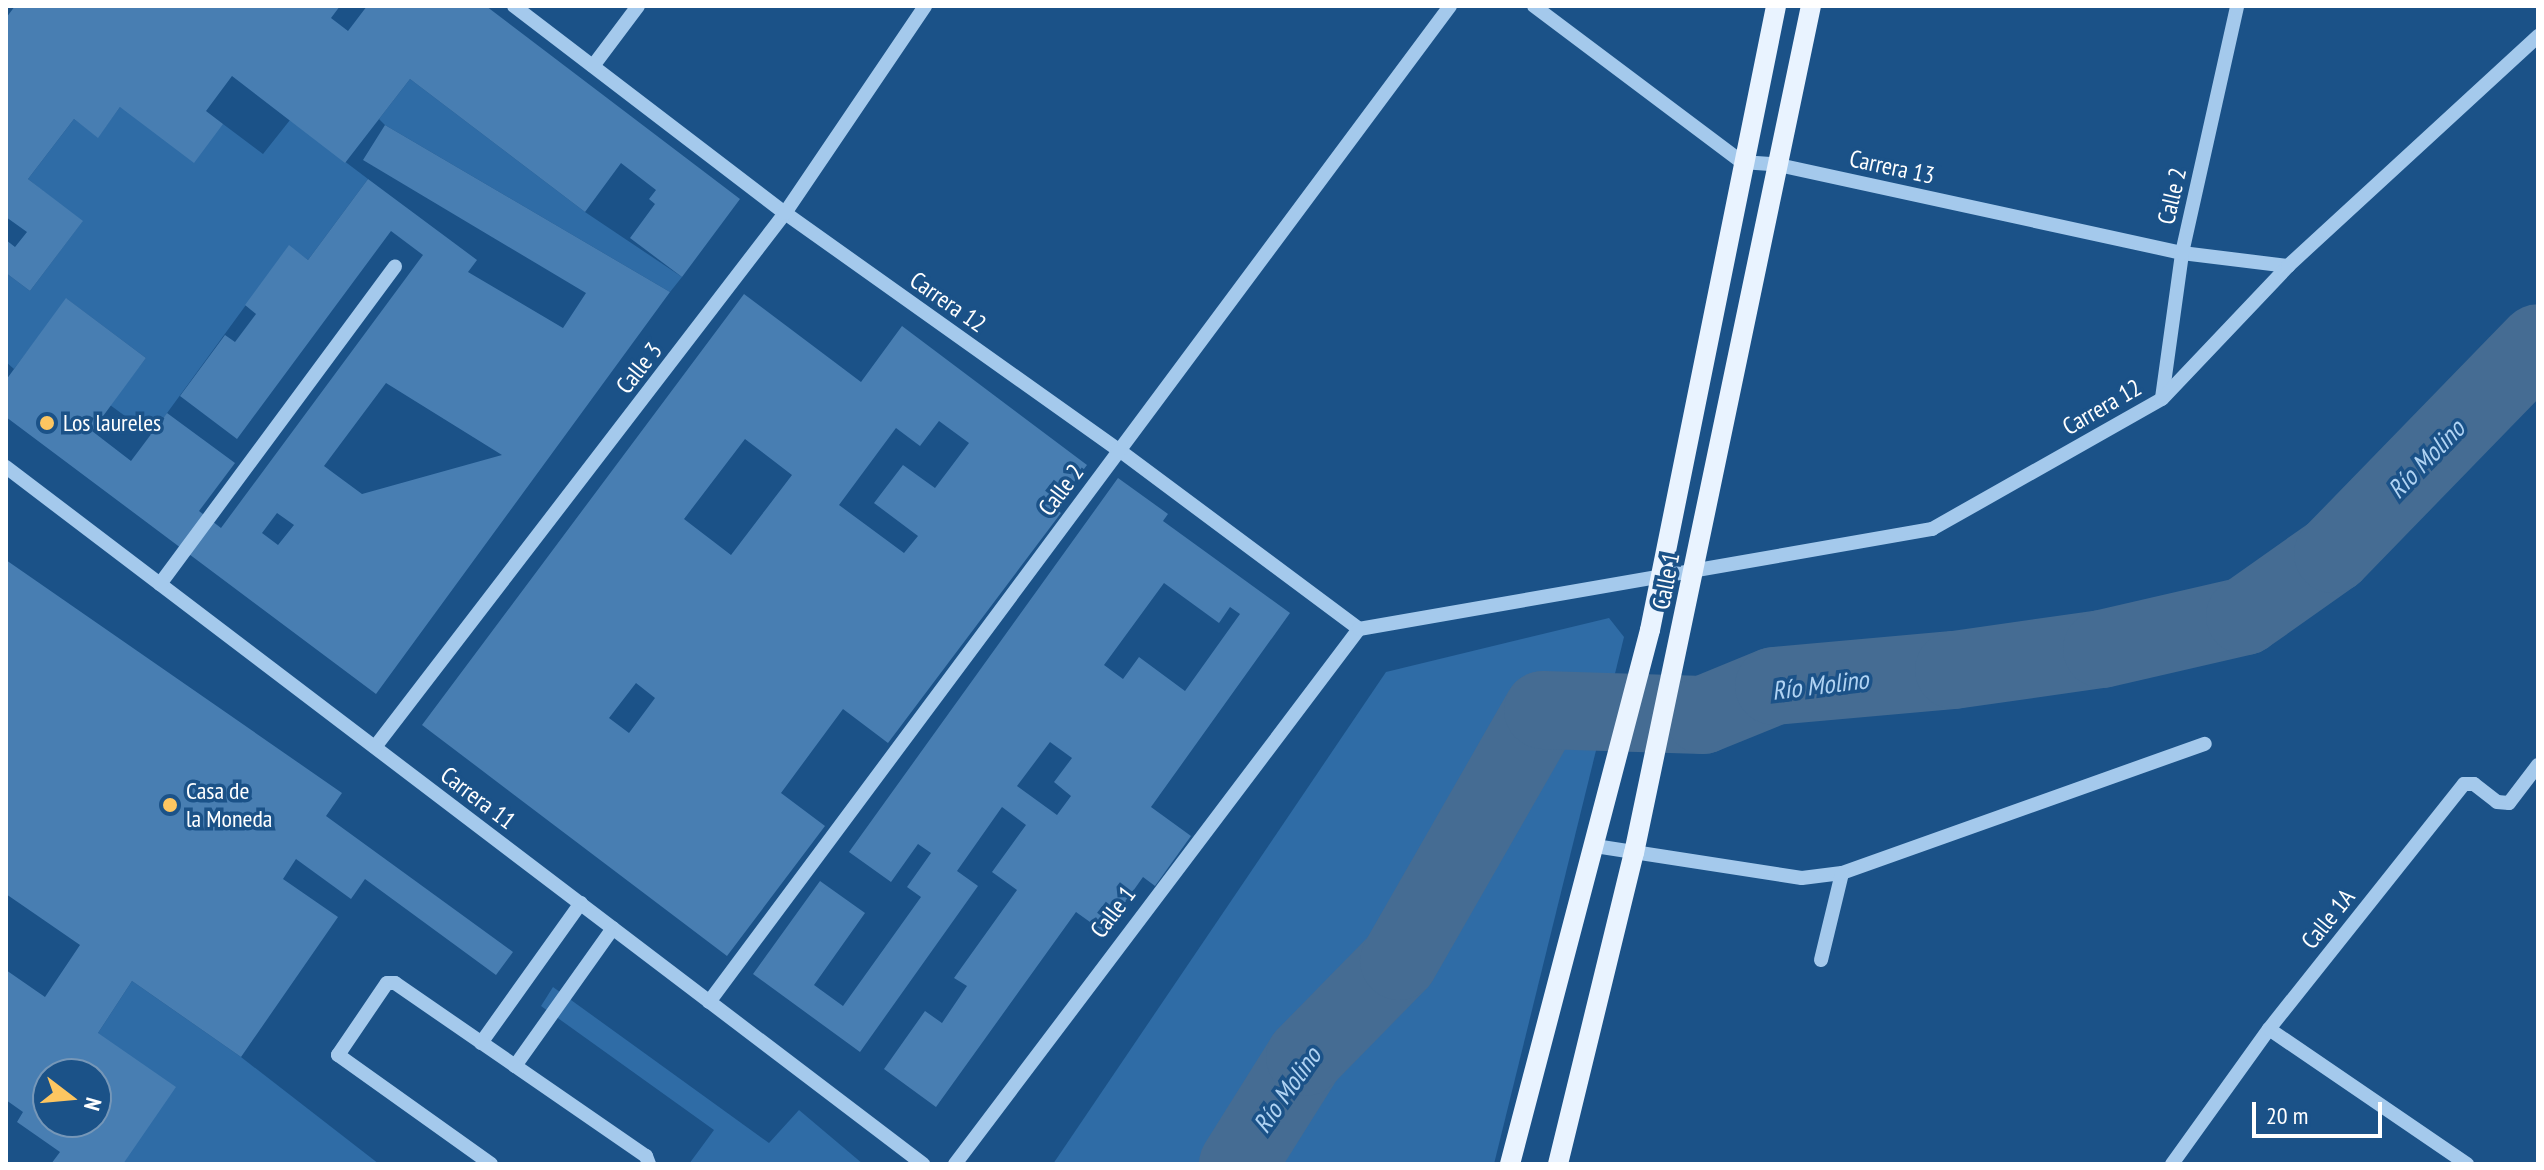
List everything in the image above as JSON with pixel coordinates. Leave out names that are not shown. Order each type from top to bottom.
[{"type":"main road","name":"Calle 1","points":[[1510,1164],[1650,630],[1742,162],[1776,6]]},
{"type":"main road","name":"Calle 1","points":[[1558,1164],[1634,853],[1682,634],[1774,164],[1811,6]]},
{"type":"street","name":"Carrera 12","points":[[514,6],[785,213],[1119,450],[1359,629]]},
{"type":"street","points":[[593,66],[638,6]]},
{"type":"street","name":"Calle 3","points":[[375,747],[785,213],[925,6]]},
{"type":"street","name":"Calle 2","points":[[709,1002],[1450,6]]},
{"type":"street","points":[[1534,6],[1742,162]]},
{"type":"street","name":"Calle 2","points":[[2162,399],[2182,253],[2237,6]]},
{"type":"street","name":"Carrera 12","points":[[1661,574],[1932,529],[2162,399],[2288,266],[2538,36]]},
{"type":"street","name":"Carrera 13","points":[[1742,162],[1774,164],[2182,253],[2288,266]]},
{"type":"street","points":[[160,584],[395,266]]},
{"type":"street","name":"Carrera 11","points":[[6,467],[923,1164]]},
{"type":"street","name":"Calle 1","points":[[955,1164],[1359,629],[1661,574]]},
{"type":"street","points":[[1595,846],[1802,878],[1842,873],[2205,744]]},
{"type":"street","name":"Calle 1A","points":[[2172,1164],[2269,1029],[2464,784],[2474,784],[2497,802],[2509,803],[2538,765]]},
{"type":"street","points":[[1821,960],[1842,873]]},
{"type":"street","points":[[481,1043],[581,903]]},
{"type":"street","points":[[515,1066],[613,928]]},
{"type":"street","points":[[491,1164],[338,1055],[391,982],[646,1156],[649,1164]]},
{"type":"street","points":[[2269,1029],[2467,1164]]},
{"type":"shaded area","points":[[410,79],[585,212],[682,277],[670,292],[385,125],[379,119]]},
{"type":"shaded area","points":[[120,107],[223,124],[263,154],[290,120],[368,179],[308,260],[289,246],[151,435],[110,405],[146,358],[67,299],[14,369],[6,362],[6,273],[30,291],[82,222],[28,179],[74,119],[98,137]]},
{"type":"shaded area","points":[[1609,618],[1624,637],[1494,1164],[1053,1164],[1386,672]]},
{"type":"shaded area","points":[[132,981],[241,1057],[379,1164],[123,1164],[112,1106],[112,1058],[103,1058],[98,1033]]},
{"type":"shaded area","points":[[553,987],[769,1143],[799,1110],[863,1164],[689,1164],[714,1130],[541,1006]]},
{"type":"building","points":[[15,6],[340,6],[331,18],[348,31],[367,6],[486,6],[740,199],[682,277],[630,238],[655,204],[649,199],[656,190],[621,163],[585,212],[410,79],[345,163],[232,76],[206,111],[223,124],[194,163],[120,107],[98,138],[74,119],[28,179],[83,221],[30,291],[6,273],[6,240],[15,247],[27,232],[6,217],[6,18]]},
{"type":"building","points":[[385,125],[670,292],[376,694],[6,417],[6,380],[66,298],[146,358],[92,431],[131,461],[167,413],[235,463],[199,511],[221,528],[423,255],[391,231],[237,439],[180,396],[225,335],[235,342],[256,314],[245,305],[289,245],[308,260],[368,179],[477,260],[468,272],[563,328],[586,293],[363,160]],"holes":[[[386,383],[502,455],[362,494],[324,466]],[[277,513],[294,525],[278,545],[262,533]]]},
{"type":"building","points":[[744,294],[861,382],[902,326],[1087,465],[1054,508],[1061,513],[888,743],[843,709],[781,793],[825,826],[727,956],[422,725]],"holes":[[[939,421],[969,443],[935,488],[903,465],[874,503],[918,536],[904,553],[839,505],[896,428],[920,446]],[[745,439],[792,475],[731,555],[684,519]],[[636,683],[655,698],[629,733],[609,718]]]},
{"type":"building","points":[[1118,478],[1168,514],[1163,521],[1290,613],[1151,807],[1191,836],[1155,886],[1143,877],[1104,932],[1076,912],[936,1107],[884,1069],[925,1011],[942,1023],[967,986],[954,978],[1017,890],[992,872],[1026,825],[1002,807],[957,871],[978,886],[860,1052],[753,974],[820,881],[865,913],[814,985],[843,1006],[921,897],[907,887],[931,853],[918,844],[891,882],[849,852]],"holes":[[[1164,583],[1219,623],[1230,607],[1240,614],[1185,691],[1139,657],[1123,679],[1104,665]],[[1050,742],[1072,758],[1054,782],[1071,796],[1057,815],[1017,786]]]},
{"type":"building","name":"Casa de la Moneda","points":[[6,560],[342,793],[326,816],[513,952],[496,975],[365,879],[351,899],[296,859],[283,879],[338,917],[241,1057],[132,981],[98,1033],[176,1087],[123,1164],[51,1164],[60,1152],[40,1138],[112,1138],[112,1058],[32,1058],[32,1132],[17,1122],[23,1112],[6,1100],[6,970],[45,997],[80,945],[6,894]]},
{"type":"waterway","name":"Río Molino","points":[[1238,1164],[1305,1057],[1399,961],[1543,710],[1703,715],[1774,686],[1954,670],[2102,649],[2245,616],[2333,554],[2538,343]]},
{"type":"place","name":"Los laureles","points":[[47,423]]},
{"type":"place","name":"Casa de la Moneda","points":[[170,805]]}]
